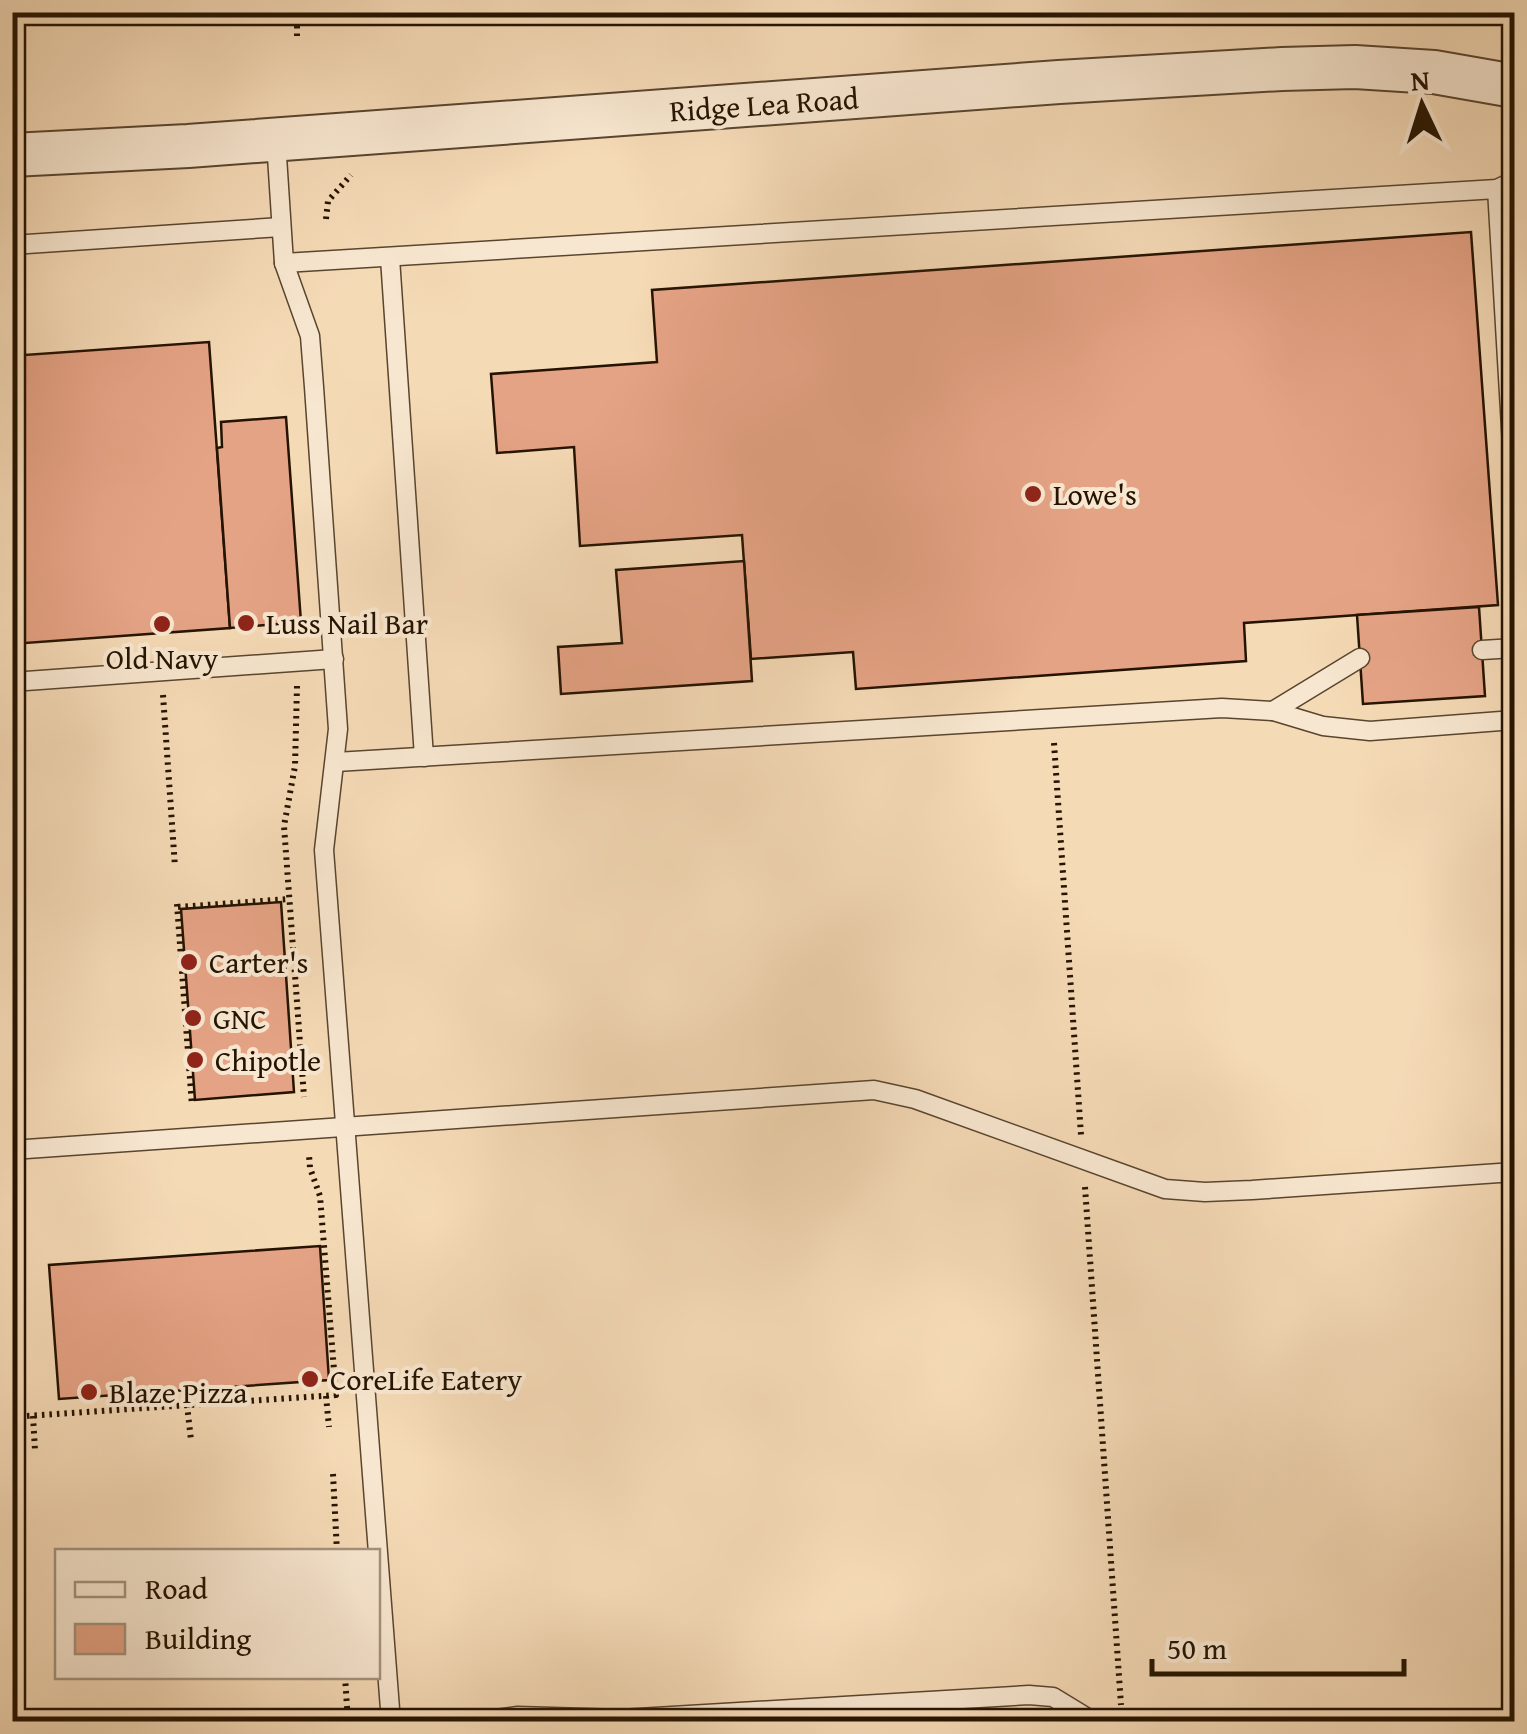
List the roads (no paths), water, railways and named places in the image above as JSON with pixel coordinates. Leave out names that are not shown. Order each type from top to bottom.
[{"type":"street","name":"Ridge Lea Road","points":[[12,155],[1282,70],[1354,67],[1434,72],[1514,86]]},
{"type":"lane","points":[[276,139],[284,263],[310,336],[334,658],[338,729],[324,850],[378,1549]]},
{"type":"lane","points":[[284,263],[1506,185],[1514,480]]},
{"type":"lane","points":[[12,245],[282,227]]},
{"type":"lane","points":[[390,258],[424,756]]},
{"type":"lane","points":[[1482,650],[1514,648]]},
{"type":"lane","points":[[12,682],[334,658]]},
{"type":"lane","points":[[1274,711],[1360,658]]},
{"type":"lane","points":[[336,762],[1222,708],[1274,711],[1323,726],[1370,732],[1514,720]]},
{"type":"lane","points":[[12,1150],[874,1090],[915,1098],[1165,1189],[1252,1190],[1514,1172]]},
{"type":"lane","points":[[380,1580],[391,1722]]},
{"type":"lane","points":[[473,1722],[518,1716],[621,1718],[1029,1694],[1053,1698],[1094,1722]]},
{"type":"place","name":"Lowe's","points":[[1033,494]]},
{"type":"place","name":"Luss Nail Bar","points":[[246,623]]},
{"type":"place","name":"Old Navy","points":[[162,624]]},
{"type":"place","name":"Carter's","points":[[189,962]]},
{"type":"place","name":"GNC","points":[[193,1018]]},
{"type":"place","name":"Chipotle","points":[[195,1060]]},
{"type":"place","name":"CoreLife Eatery","points":[[310,1379]]},
{"type":"place","name":"Blaze Pizza","points":[[89,1392]]}]
